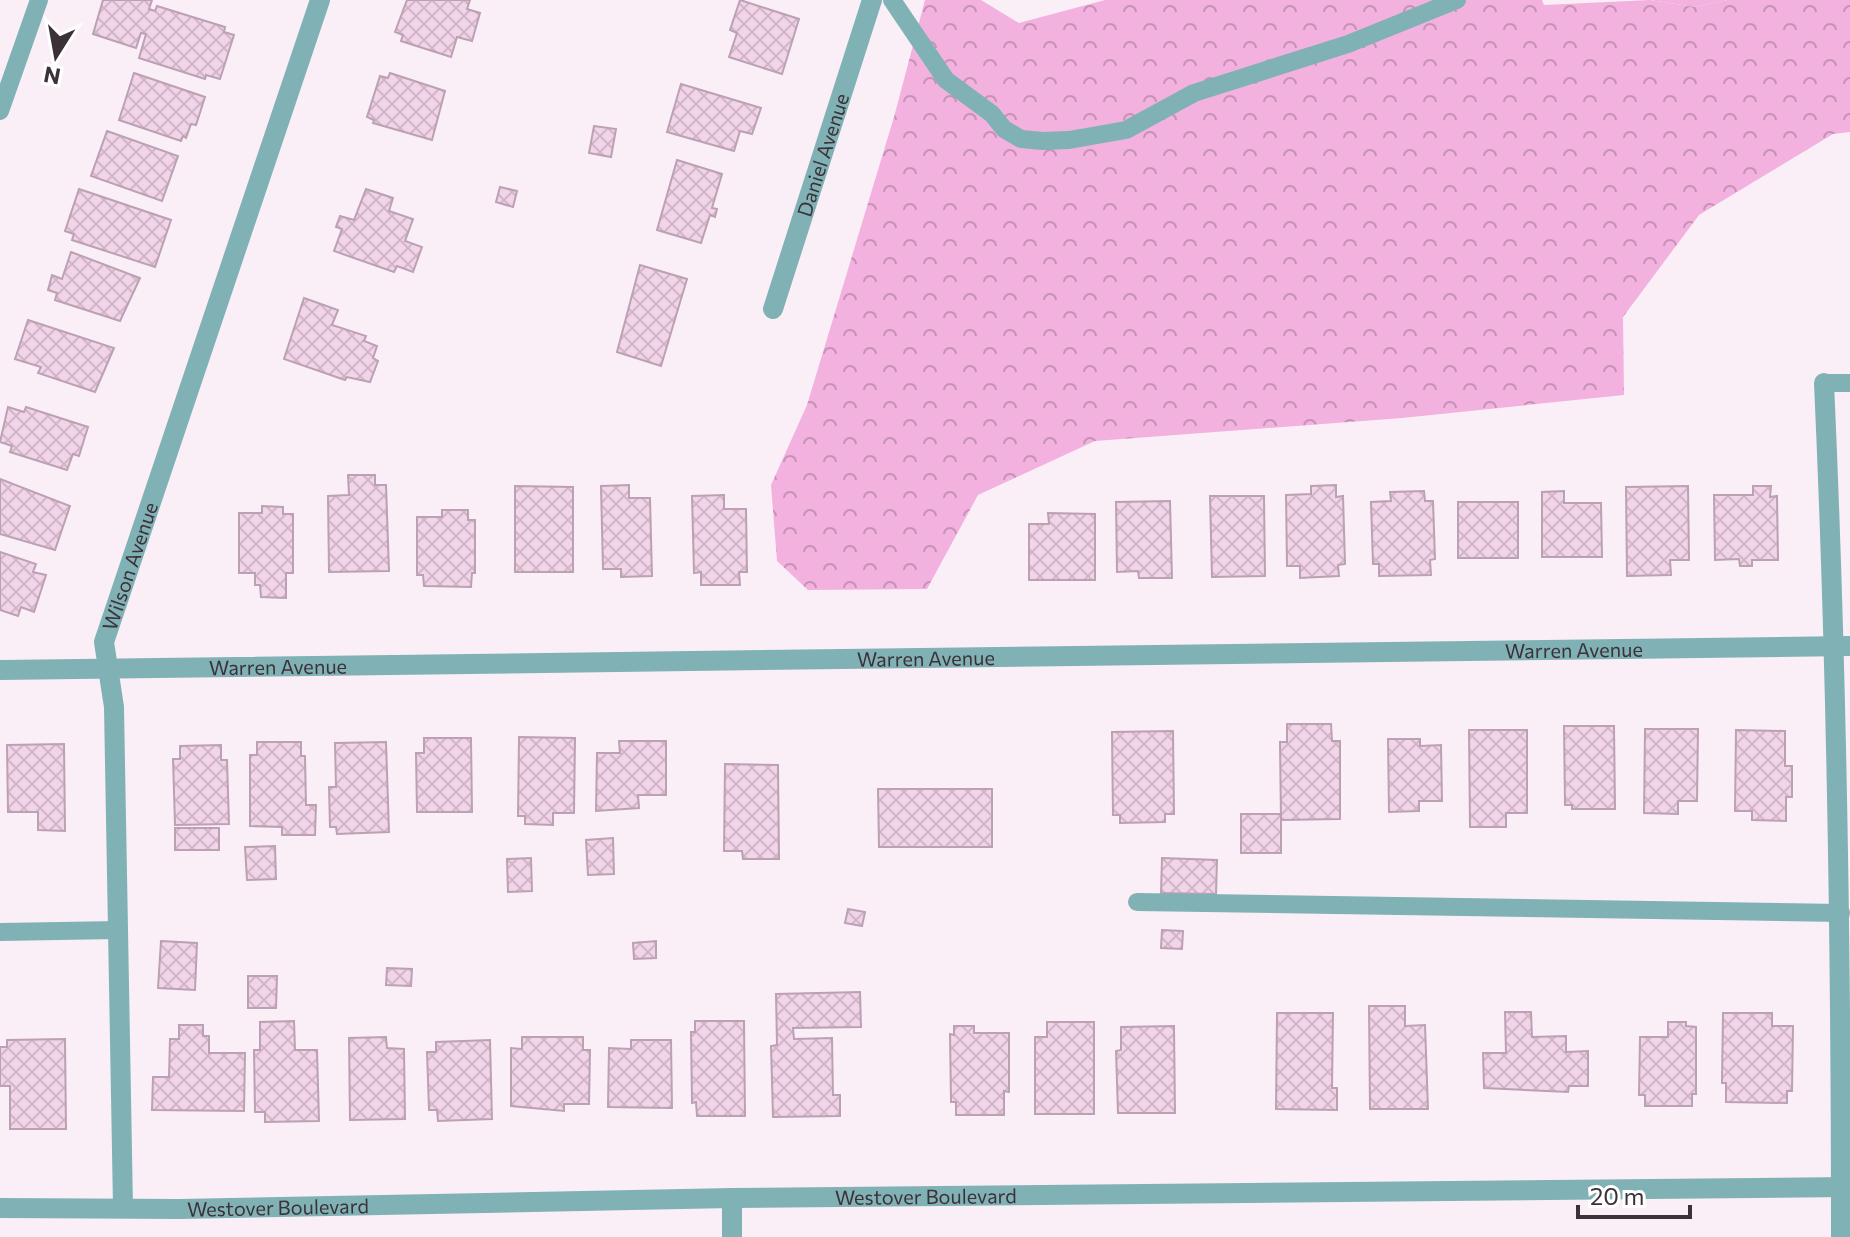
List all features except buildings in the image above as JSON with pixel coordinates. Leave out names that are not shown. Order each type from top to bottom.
[{"type":"street","name":"Wilson Avenue","points":[[123,1207],[114,707],[104,642],[320,0]]},
{"type":"street","name":"Daniel Avenue","points":[[773,309],[872,0]]},
{"type":"street","points":[[1824,383],[1843,646],[1841,913],[1846,1187],[1841,1237]]},
{"type":"street","name":"Warren Avenue","points":[[0,670],[1843,646]]},
{"type":"street","name":"Westover Boulevard","points":[[0,1208],[179,1209],[732,1198],[1846,1187]]},
{"type":"street","points":[[732,1198],[732,1237]]},
{"type":"lane","points":[[0,111],[39,0]]},
{"type":"lane","points":[[892,0],[946,80],[992,114],[1004,129],[1021,139],[1043,141],[1069,140],[1126,130],[1194,93],[1348,44],[1457,0]]},
{"type":"lane","points":[[1824,383],[1850,383]]},
{"type":"lane","points":[[1137,902],[1841,913]]},
{"type":"lane","points":[[0,932],[118,930]]},
{"type":"green space","points":[[925,0],[981,0],[1019,23],[1105,0],[1542,0],[1544,5],[1650,0],[1695,7],[1728,0],[1850,0],[1850,132],[1833,134],[1699,215],[1623,317],[1624,395],[1402,418],[1095,441],[978,495],[927,589],[808,590],[777,561],[771,485],[807,405],[894,117]]},
{"type":"green space","points":[[1650,0],[1728,0],[1695,7]]}]
